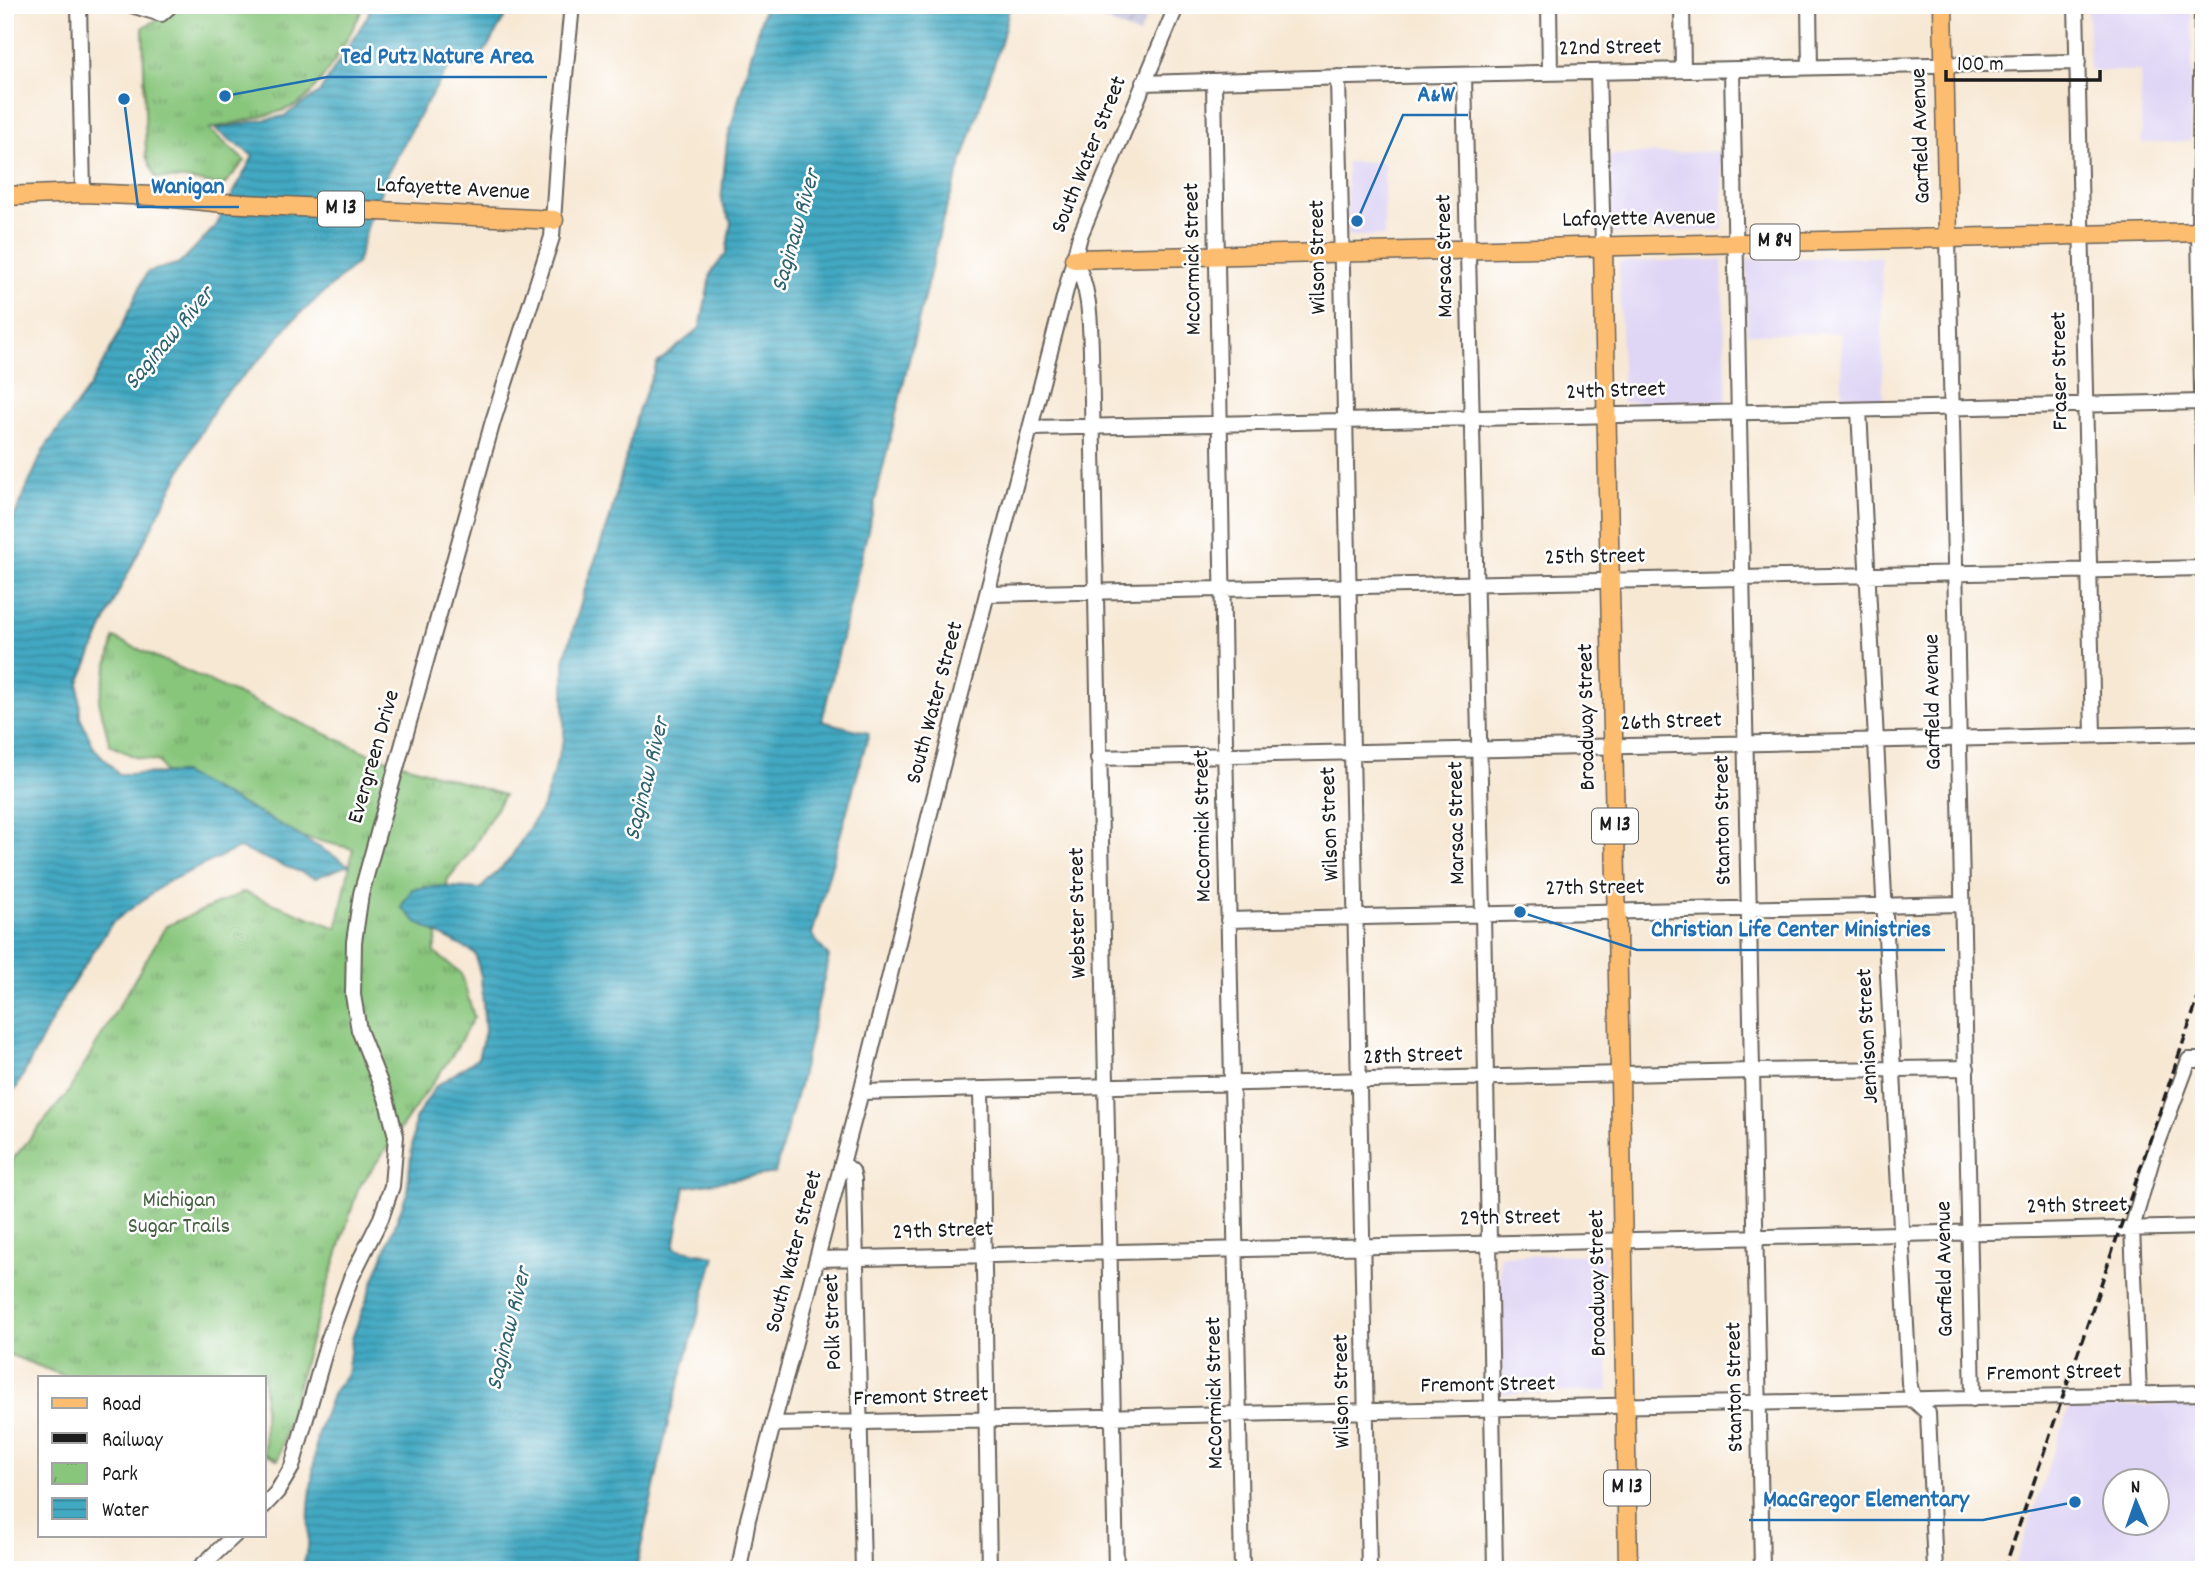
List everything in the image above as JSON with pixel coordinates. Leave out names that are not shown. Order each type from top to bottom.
[{"type":"main road","name":"Garfield Avenue","points":[[1943,5],[1948,239]]},
{"type":"main road","name":"M 13","points":[[5,195],[83,193]]},
{"type":"main road","name":"Lafayette Avenue","points":[[83,193],[554,220]]},
{"type":"main road","name":"Lafayette Avenue","points":[[1074,258],[2201,232]]},
{"type":"main road","name":"Broadway Street","points":[[1603,245],[1628,1570]]},
{"type":"street","points":[[79,5],[83,193]]},
{"type":"street","points":[[131,5],[166,10]]},
{"type":"street","name":"Evergreen Drive","points":[[266,1504],[292,1468],[328,1340],[351,1278],[381,1218],[392,1186],[396,1136],[386,1098],[359,1030],[353,995],[355,942],[361,894],[493,421],[552,237],[572,5]]},
{"type":"street","name":"South Water Street","points":[[739,1570],[748,1519],[861,1092],[1080,236],[1177,5]]},
{"type":"street","points":[[1549,5],[1550,73]]},
{"type":"street","points":[[1682,5],[1683,71]]},
{"type":"street","points":[[1809,5],[1810,67]]},
{"type":"street","name":"Fraser Street","points":[[2076,5],[2093,735]]},
{"type":"street","points":[[2202,5],[2204,493]]},
{"type":"street","name":"22nd Street","points":[[1143,83],[2078,62]]},
{"type":"street","name":"Stanton Street","points":[[1732,70],[1762,1570]]},
{"type":"street","name":"Broadway Street","points":[[1598,72],[1603,245]]},
{"type":"street","name":"Marsac Street","points":[[1464,75],[1495,1570]]},
{"type":"street","name":"Wilson Street","points":[[1338,77],[1369,1570]]},
{"type":"street","name":"McCormick Street","points":[[1214,82],[1242,1570]]},
{"type":"street","name":"Garfield Avenue","points":[[1948,239],[1973,1399]]},
{"type":"street","name":"Webster Street","points":[[1074,258],[1082,272],[1089,307],[1116,1570]]},
{"type":"street","name":"24th Street","points":[[1031,428],[2202,402]]},
{"type":"street","name":"Jennison Street","points":[[1859,410],[1909,1383],[1914,1400],[1928,1413],[1935,1570]]},
{"type":"street","name":"25th Street","points":[[988,594],[2204,568]]},
{"type":"street","name":"26th Street","points":[[1098,758],[2204,733]]},
{"type":"street","name":"27th Street","points":[[1228,920],[1962,904]]},
{"type":"street","points":[[2139,1394],[2132,1228],[2153,1156],[2196,1060]]},
{"type":"street","name":"28th Street","points":[[861,1092],[1967,1068]]},
{"type":"street","points":[[981,1089],[989,1570]]},
{"type":"street","name":"Polk Street","points":[[842,1163],[852,1171],[855,1179],[863,1570]]},
{"type":"street","name":"29th Street","points":[[817,1259],[983,1253],[2204,1227]]},
{"type":"street","name":"Fremont Street","points":[[773,1424],[2204,1393]]},
{"type":"street","points":[[197,1570],[234,1536]]},
{"type":"shaded area","points":[[1110,5],[1152,5],[1139,35],[1104,20]]},
{"type":"shaded area","points":[[2088,5],[2191,5],[2190,141],[2142,143],[2140,71],[2090,71]]},
{"type":"shaded area","points":[[1722,151],[1723,230],[1612,233],[1610,155]]},
{"type":"shaded area","points":[[1347,162],[1384,162],[1384,236],[1347,236]]},
{"type":"shaded area","points":[[1881,257],[1883,402],[1842,402],[1841,333],[1747,334],[1747,259]]},
{"type":"shaded area","points":[[1722,260],[1727,401],[1623,402],[1619,262]]},
{"type":"shaded area","points":[[1605,1254],[1609,1391],[1502,1394],[1500,1256]]},
{"type":"shaded area","points":[[2204,1404],[2204,1570],[2013,1570],[2069,1408]]},
{"type":"green space","points":[[177,5],[364,5],[345,43],[307,97],[289,108],[209,129],[245,161],[223,186],[185,179],[156,178],[146,156],[143,27],[174,11]]},
{"type":"green space","name":"Michigan Sugar Trails","points":[[114,638],[370,754],[504,795],[471,851],[448,879],[434,952],[461,973],[474,1017],[453,1054],[358,1189],[307,1351],[278,1460],[266,1455],[266,1376],[64,1376],[5,1353],[5,1180],[12,1160],[67,1094],[166,926],[244,892],[337,928],[353,849],[183,808],[159,762],[135,757],[110,745],[99,701]]},
{"type":"water","name":"Saginaw River","points":[[371,5],[512,5],[477,65],[450,66],[425,105],[389,171],[370,218],[357,263],[290,323],[266,353],[222,397],[197,439],[117,595],[79,683],[80,717],[94,748],[119,774],[182,773],[278,823],[349,865],[315,878],[239,848],[167,882],[112,923],[63,999],[17,1087],[5,1101],[5,537],[44,449],[90,386],[116,339],[147,272],[180,263],[216,226],[253,156],[215,129],[284,116],[319,93],[367,17]]},
{"type":"water","name":"Saginaw River","points":[[765,5],[1010,5],[1001,43],[943,219],[822,721],[869,733],[812,935],[829,957],[800,1082],[775,1173],[685,1187],[674,1248],[715,1256],[669,1419],[636,1570],[302,1570],[308,1548],[309,1506],[317,1435],[333,1392],[347,1374],[352,1338],[407,1193],[415,1119],[435,1087],[478,1058],[485,1031],[481,977],[475,953],[419,924],[401,907],[412,889],[440,886],[480,889],[509,860],[543,806],[564,738],[564,661],[587,582],[609,521],[638,411],[657,363],[700,328],[711,273],[726,253],[731,222],[721,202],[727,141]]},
{"type":"railway","points":[[2004,1570],[2204,981]]},
{"type":"place","name":"Ted Putz Nature Area","points":[[225,96]]},
{"type":"place","name":"Wanigan","points":[[124,99]]},
{"type":"place","name":"A&W","points":[[1357,221]]},
{"type":"place","name":"Christian Life Center Ministries","points":[[1520,912]]},
{"type":"place","name":"MacGregor Elementary","points":[[2075,1502]]}]
